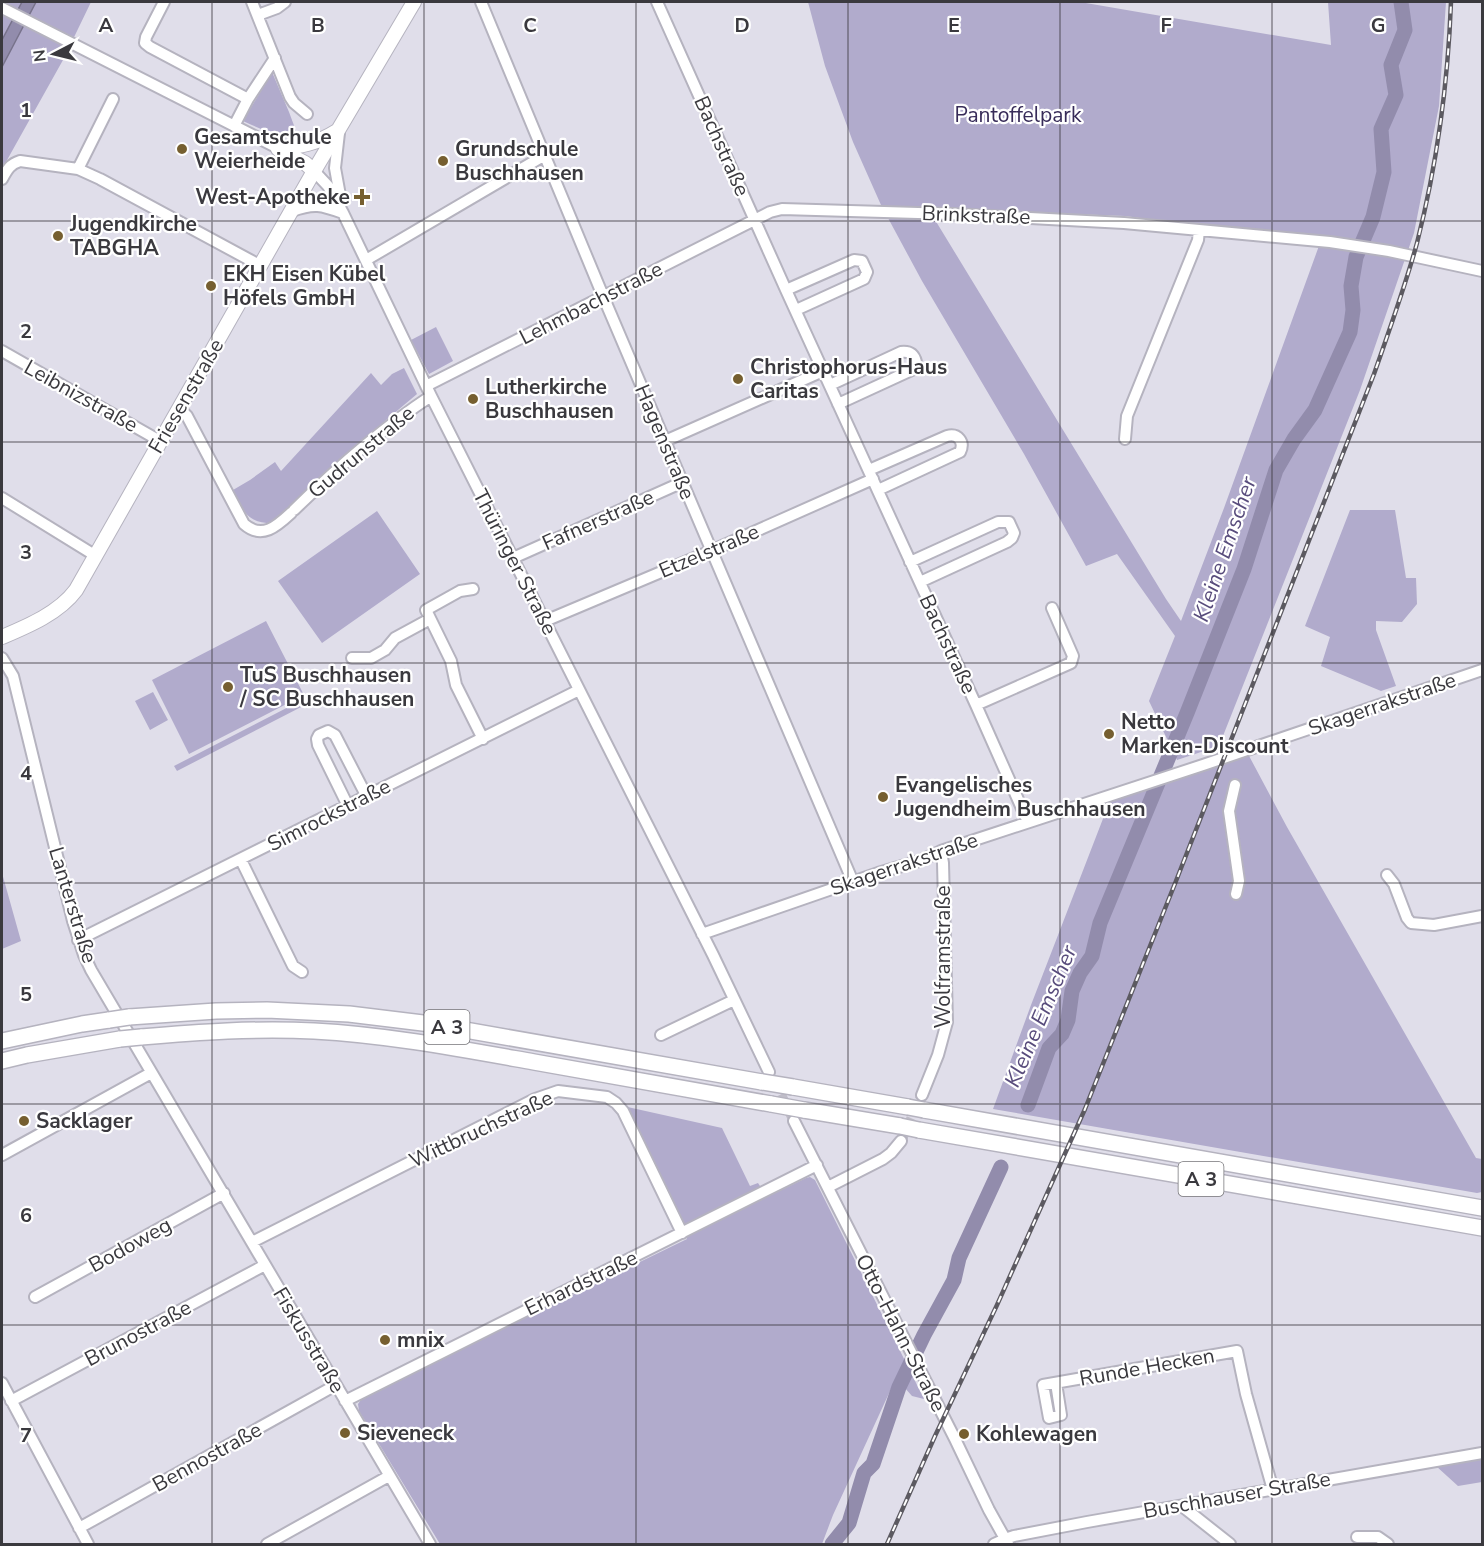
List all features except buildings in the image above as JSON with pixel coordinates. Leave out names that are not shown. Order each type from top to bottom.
[{"type":"highway","name":"A 3","points":[[2,1041],[82,1024],[129,1017],[267,1010],[349,1014],[431,1024],[766,1077],[793,1087],[1482,1208]]},
{"type":"highway","name":"A 3","points":[[2,1061],[120,1038],[210,1031],[313,1031],[370,1035],[771,1104],[799,1116],[900,1134],[919,1130],[1482,1228]]},
{"type":"main road","name":"Friesenstraße","points":[[2,637],[63,604],[76,590],[314,171],[414,2]]},
{"type":"main road","points":[[278,148],[317,142],[339,130]]},
{"type":"main road","points":[[278,148],[305,163],[314,171]]},
{"type":"street","points":[[164,2],[145,43],[248,99]]},
{"type":"street","points":[[252,2],[290,97],[307,114]]},
{"type":"street","points":[[258,15],[277,8],[285,2]]},
{"type":"street","name":"Hagenstraße","points":[[481,2],[603,296],[853,882]]},
{"type":"street","name":"Bachstraße","points":[[657,2],[1028,822]]},
{"type":"street","points":[[2,8],[278,148]]},
{"type":"street","points":[[234,126],[248,99],[275,58]]},
{"type":"street","points":[[78,169],[113,99]]},
{"type":"street","points":[[292,211],[312,205],[343,213],[335,168],[339,130]]},
{"type":"street","points":[[366,260],[545,155]]},
{"type":"street","points":[[2,179],[8,167],[20,161],[78,169],[261,266]]},
{"type":"street","name":"Thüringer Straße","points":[[314,171],[328,186],[343,213],[428,391],[734,1000]]},
{"type":"street","name":"Brinkstraße","points":[[755,220],[776,210],[796,208],[1124,222],[1354,246],[1389,251],[1482,272]]},
{"type":"street","name":"Lehmbachstraße","points":[[428,391],[603,296],[755,220]]},
{"type":"street","points":[[1125,439],[1127,416],[1198,240],[1199,230]]},
{"type":"street","points":[[786,290],[854,260],[862,261],[867,272],[864,279],[796,310]]},
{"type":"street","name":"Leibnizstraße","points":[[2,351],[160,441]]},
{"type":"street","points":[[830,385],[902,352],[914,355],[916,362],[914,369],[838,404]]},
{"type":"street","points":[[665,441],[823,371]]},
{"type":"street","name":"Gudrunstraße","points":[[180,409],[187,416],[244,524],[252,529],[266,531],[275,527],[324,481],[428,391]]},
{"type":"street","points":[[952,435],[959,438],[962,444],[960,452],[873,480],[947,436],[952,435]]},
{"type":"street","name":"Etzelstraße","points":[[545,621],[873,480]]},
{"type":"street","name":"Fafnerstraße","points":[[513,558],[683,482]]},
{"type":"street","points":[[2,498],[96,556]]},
{"type":"street","name":"Bachstraße","points":[[910,562],[998,522],[1009,522],[1014,533],[1007,542],[920,582]]},
{"type":"street","points":[[352,658],[370,658],[386,650],[395,638],[460,591],[473,589]]},
{"type":"street","name":"Bachstraße","points":[[976,705],[1071,663],[1073,656],[1052,608]]},
{"type":"street","points":[[428,615],[451,661],[456,685],[483,739]]},
{"type":"street","name":"Lanterstraße","points":[[2,658],[14,676],[78,940],[111,1006],[188,1135]]},
{"type":"street","name":"Skagerrakstraße","points":[[702,934],[1482,669]]},
{"type":"street","name":"Simrockstraße","points":[[78,940],[579,690]]},
{"type":"street","points":[[348,806],[318,745],[317,739],[324,732],[328,731],[335,735],[367,797]]},
{"type":"street","points":[[1235,785],[1229,812],[1239,881],[1236,894]]},
{"type":"street","name":"Wolframstraße","points":[[922,1095],[938,1055],[947,1022],[941,851]]},
{"type":"street","points":[[241,860],[293,966],[302,972]]},
{"type":"street","points":[[1387,875],[1394,884],[1411,923],[1434,926],[1482,916]]},
{"type":"street","points":[[661,1035],[734,1000],[766,1077]]},
{"type":"street","points":[[2,1155],[151,1073]]},
{"type":"street","name":"Wittbruchstraße","points":[[252,1242],[535,1099],[558,1091],[607,1097],[616,1103],[623,1112],[682,1233]]},
{"type":"street","name":"Otto-Hahn-Straße","points":[[799,1116],[817,1165],[1006,1542]]},
{"type":"street","points":[[828,1187],[883,1159],[891,1153],[900,1134]]},
{"type":"street","name":"Fiskusstraße","points":[[188,1135],[430,1545]]},
{"type":"street","name":"Erhardstraße","points":[[345,1401],[817,1165]]},
{"type":"street","name":"Bodoweg","points":[[35,1297],[224,1193]]},
{"type":"street","name":"Brunostraße","points":[[11,1401],[265,1265]]},
{"type":"street","name":"Runde Hecken","points":[[1056,1383],[1237,1351],[1246,1394],[1273,1490]]},
{"type":"street","points":[[2,1383],[88,1545]]},
{"type":"street","name":"Bennostraße","points":[[79,1528],[336,1385]]},
{"type":"street","name":"Buschhauser Straße","points":[[994,1545],[1023,1534],[1482,1453]]},
{"type":"street","points":[[267,1545],[389,1476]]},
{"type":"street","points":[[1182,1506],[1230,1545]]},
{"type":"street","points":[[1357,1537],[1377,1537],[1388,1545]]},
{"type":"green space","points":[[2,2],[91,2],[63,60],[2,169]]},
{"type":"green space","name":"Pantoffelpark","points":[[808,2],[1080,2],[1331,45],[1328,2],[1446,2],[1439,106],[1414,233],[1360,390],[1219,746],[1177,760],[1149,701],[1175,636],[1117,554],[1086,566],[1024,454],[922,281],[881,205],[853,142],[825,66]],"holes":[[[929,210],[1125,216],[1320,243],[1181,621]]]},
{"type":"green space","points":[[272,72],[299,139],[277,135],[243,121]]},
{"type":"green space","points":[[436,327],[453,361],[429,374],[411,340]]},
{"type":"green space","points":[[404,368],[417,394],[353,448],[272,523],[256,521],[246,514],[233,490],[275,462],[281,471],[371,373],[381,385],[392,374]]},
{"type":"green space","points":[[1350,510],[1395,510],[1406,578],[1416,578],[1417,604],[1402,622],[1376,621],[1376,630],[1396,686],[1381,691],[1321,666],[1330,637],[1305,626]]},
{"type":"green space","points":[[377,511],[420,574],[322,643],[278,581]]},
{"type":"green space","name":"TuS Buschhausen / SC Buschhausen","points":[[266,621],[304,695],[189,754],[152,680]]},
{"type":"green space","points":[[153,692],[168,720],[150,730],[135,701]]},
{"type":"green space","points":[[304,699],[307,704],[177,771],[174,766]]},
{"type":"green space","points":[[1248,754],[1287,827],[1476,1158],[1482,1159],[1482,1192],[1477,1193],[993,1109],[1111,798]]},
{"type":"green space","points":[[2,873],[21,941],[2,949]]},
{"type":"green space","points":[[623,1106],[722,1128],[750,1186],[758,1183],[767,1197],[806,1178],[810,1177],[815,1180],[924,1399],[912,1396],[896,1378],[822,1544],[440,1544],[359,1411],[358,1404],[363,1397],[687,1239]]},
{"type":"green space","points":[[1482,1459],[1482,1482],[1458,1486],[1436,1466]]},
{"type":"shaded area","points":[[22,2],[36,2],[2,67],[2,40]]},
{"type":"waterway","name":"Kleine Emscher","points":[[1028,1105],[1049,1048],[1062,1034],[1068,1020],[1072,991],[1080,973],[1092,956],[1100,923],[1244,569],[1276,470],[1294,439],[1315,410],[1350,332],[1353,310],[1351,286],[1356,257],[1373,217],[1384,172],[1381,129],[1396,95],[1391,65],[1405,30],[1401,2]]},
{"type":"waterway","name":"Kleine Emscher","points":[[832,1544],[849,1523],[864,1473],[873,1464],[899,1387],[954,1280],[959,1258],[1001,1167]]},
{"type":"tunnel","points":[[774,1081],[794,1121]]},
{"type":"tunnel","points":[[901,1141],[922,1095]]},
{"type":"railway","points":[[887,1544],[1085,1109],[1374,374],[1397,309],[1424,213],[1436,153],[1444,93],[1451,2]]},
{"type":"place","name":"Gesamtschule Weierheide","points":[[182,149]]},
{"type":"place","name":"Grundschule Buschhausen","points":[[443,161]]},
{"type":"place","name":"West-Apotheke","points":[[362,197]]},
{"type":"place","name":"Jugendkirche TABGHA","points":[[58,236]]},
{"type":"place","name":"EKH Eisen Kübel Höfels GmbH","points":[[211,286]]},
{"type":"place","name":"Christophorus-Haus Caritas","points":[[738,379]]},
{"type":"place","name":"Lutherkirche Buschhausen","points":[[473,399]]},
{"type":"place","name":"TuS Buschhausen / SC Buschhausen","points":[[228,687]]},
{"type":"place","name":"Netto Marken-Discount","points":[[1109,734]]},
{"type":"place","name":"Evangelisches Jugendheim Buschhausen","points":[[883,797]]},
{"type":"place","name":"Sacklager","points":[[24,1121]]},
{"type":"place","name":"mnix","points":[[385,1340]]},
{"type":"place","name":"Sieveneck","points":[[345,1433]]},
{"type":"place","name":"Kohlewagen","points":[[964,1434]]}]
